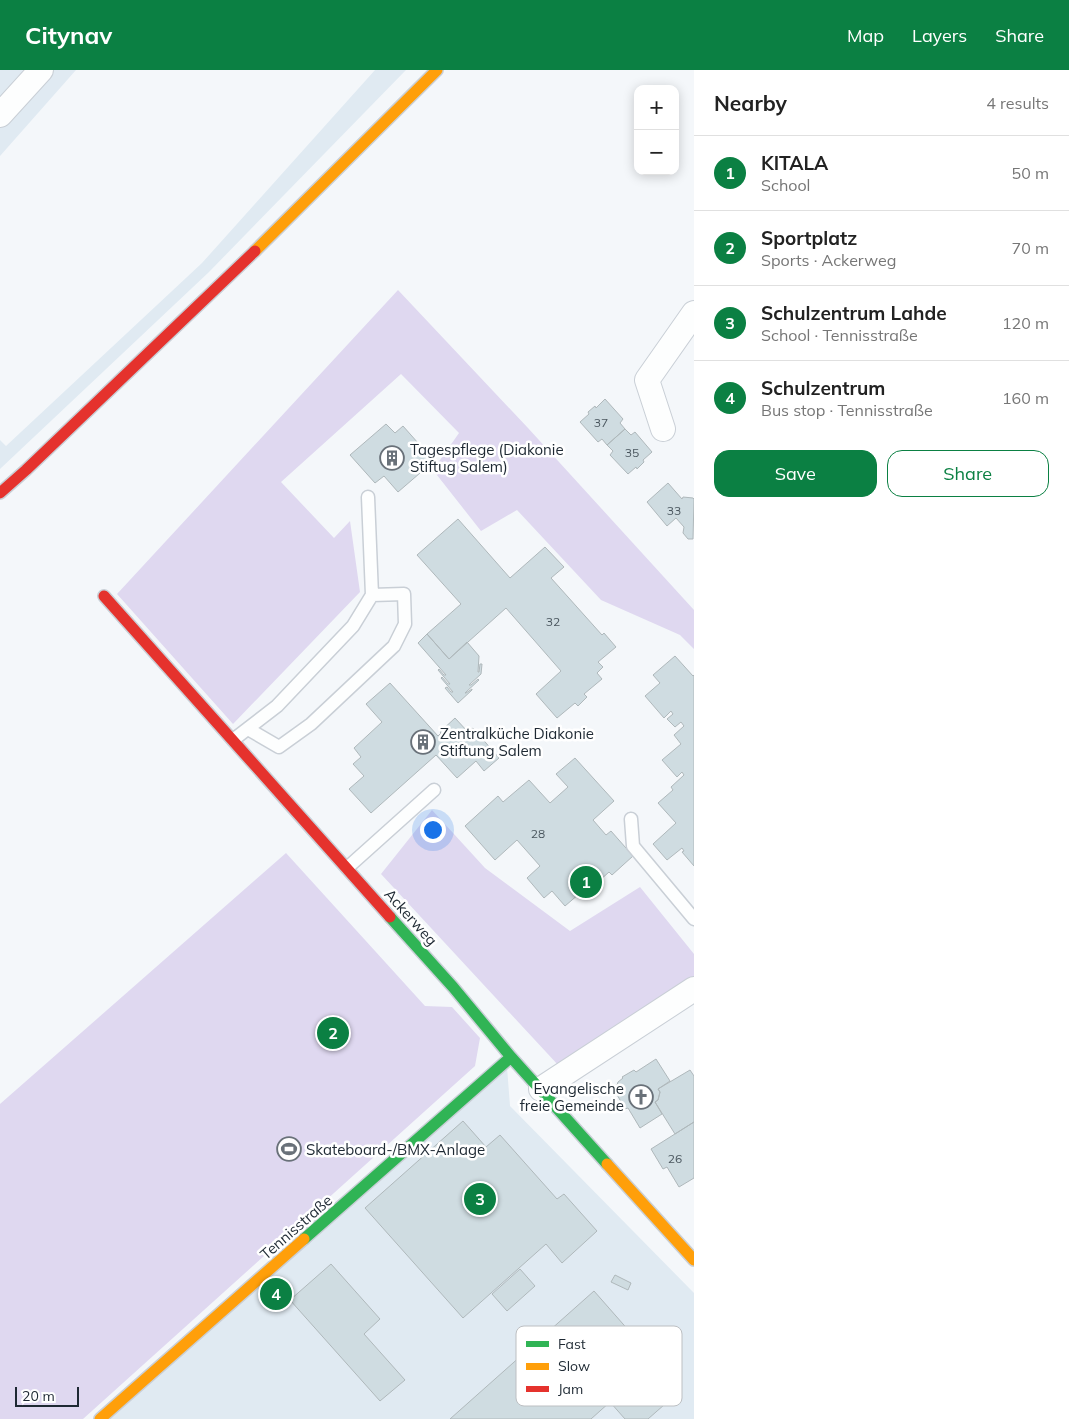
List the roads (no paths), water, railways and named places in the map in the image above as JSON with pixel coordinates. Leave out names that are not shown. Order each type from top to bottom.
[{"type":"street","points":[[0,114],[41,70]]},
{"type":"street","points":[[3,490],[224,282],[436,70]]},
{"type":"street","points":[[663,430],[647,380],[694,313]]},
{"type":"street","name":"Ackerweg","points":[[104,596],[453,987],[511,1057],[694,1260]]},
{"type":"street","points":[[541,1089],[694,989]]},
{"type":"street","name":"Tennisstraße","points":[[100,1419],[511,1057]]},
{"type":"lane","points":[[233,740],[277,706],[353,626],[372,595],[368,497]]},
{"type":"lane","points":[[248,729],[279,746],[311,724],[394,646],[405,624],[404,594],[372,595]]},
{"type":"lane","points":[[347,868],[434,790]]},
{"type":"lane","points":[[631,820],[633,846],[694,919]]},
{"type":"place","name":"Tagespflege (Diakonie Stiftug Salem)","points":[[392,458]]},
{"type":"place","name":"Zentralküche Diakonie Stiftung Salem","points":[[423,742]]},
{"type":"place","name":"KITALA","points":[[586,882]]},
{"type":"place","name":"Sportplatz","points":[[333,1033]]},
{"type":"place","name":"Evangelische freie Gemeinde","points":[[641,1097]]},
{"type":"place","name":"Skateboard-/BMX-Anlage","points":[[289,1149]]},
{"type":"place","name":"Schulzentrum Lahde","points":[[480,1199]]},
{"type":"place","name":"Schulzentrum","points":[[276,1294]]}]
